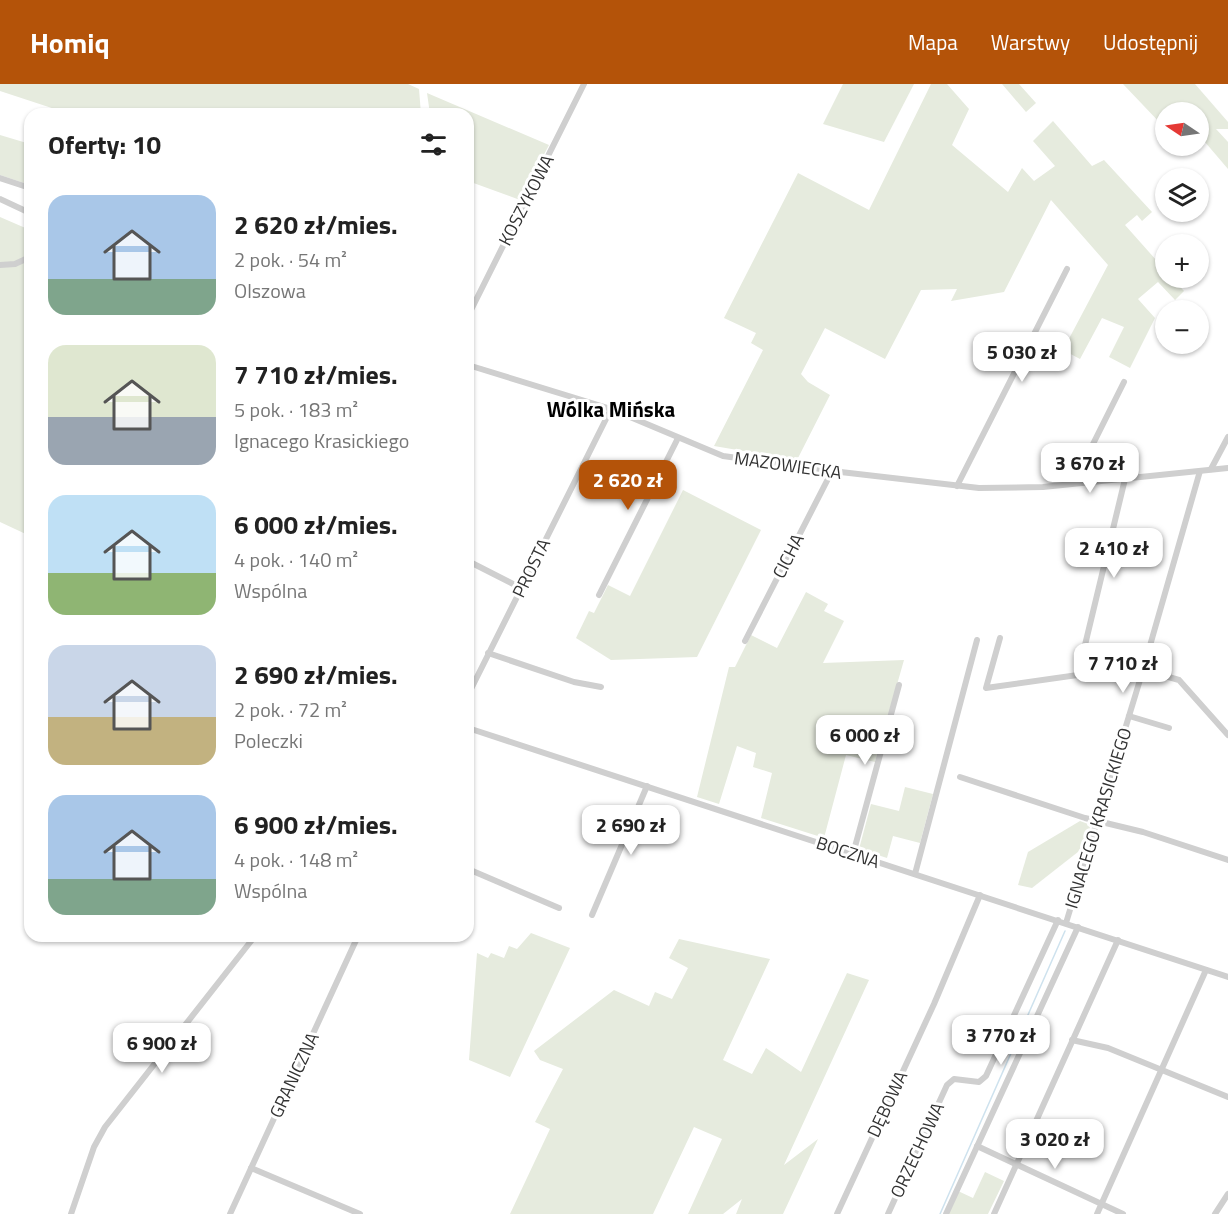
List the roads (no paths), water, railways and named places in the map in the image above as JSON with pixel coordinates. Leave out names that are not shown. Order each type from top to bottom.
[{"type":"street","name":"KOSZYKOWA","points":[[474,304],[584,84]]},
{"type":"street","points":[[0,178],[24,186]]},
{"type":"street","points":[[0,199],[24,210]]},
{"type":"street","points":[[0,265],[15,264],[24,260]]},
{"type":"street","points":[[957,486],[1067,269]]},
{"type":"street","name":"MAZOWIECKA","points":[[474,366],[611,409],[723,456],[832,471],[979,488],[1076,483],[1228,468]]},
{"type":"street","points":[[1076,483],[1080,470],[1124,382]]},
{"type":"street","name":"PROSTA","points":[[474,682],[611,409]]},
{"type":"street","points":[[1211,469],[1228,437]]},
{"type":"street","points":[[599,595],[678,438]]},
{"type":"street","name":"CICHA","points":[[745,641],[832,471]]},
{"type":"street","name":"IGNACEGO KRASICKIEGO","points":[[1066,923],[1143,670],[1200,471]]},
{"type":"street","points":[[1078,674],[1125,479]]},
{"type":"street","points":[[474,564],[521,588]]},
{"type":"street","points":[[1000,638],[986,688],[1134,667],[1179,680],[1228,735]]},
{"type":"street","points":[[915,874],[977,640]]},
{"type":"street","points":[[488,653],[574,682],[601,687]]},
{"type":"street","points":[[853,854],[899,685]]},
{"type":"street","points":[[1129,716],[1169,728]]},
{"type":"street","name":"BOCZNA","points":[[474,730],[1228,977]]},
{"type":"street","points":[[960,777],[1228,860]]},
{"type":"street","points":[[592,915],[647,786]]},
{"type":"street","points":[[474,872],[559,908]]},
{"type":"street","name":"DĘBOWA","points":[[837,1214],[934,1004],[980,895]]},
{"type":"street","name":"ORZECHOWA","points":[[888,1214],[947,1085],[954,1079],[979,1082],[986,1076],[1058,921]]},
{"type":"street","points":[[946,1214],[1078,927]]},
{"type":"street","points":[[994,1214],[1118,940]]},
{"type":"street","points":[[71,1214],[93,1147],[105,1127],[250,942]]},
{"type":"street","name":"GRANICZNA","points":[[230,1214],[355,942]]},
{"type":"street","points":[[1097,1214],[1206,970]]},
{"type":"street","points":[[1072,1040],[1108,1048],[1228,1098]]},
{"type":"street","points":[[977,1146],[1123,1214]]},
{"type":"street","points":[[251,1168],[360,1214]]},
{"type":"street","points":[[1215,1214],[1228,1194]]},
{"type":"waterway","points":[[940,1214],[1065,931]]},
{"type":"district","name":"Wólka Mińska","points":[[611,409]]}]
